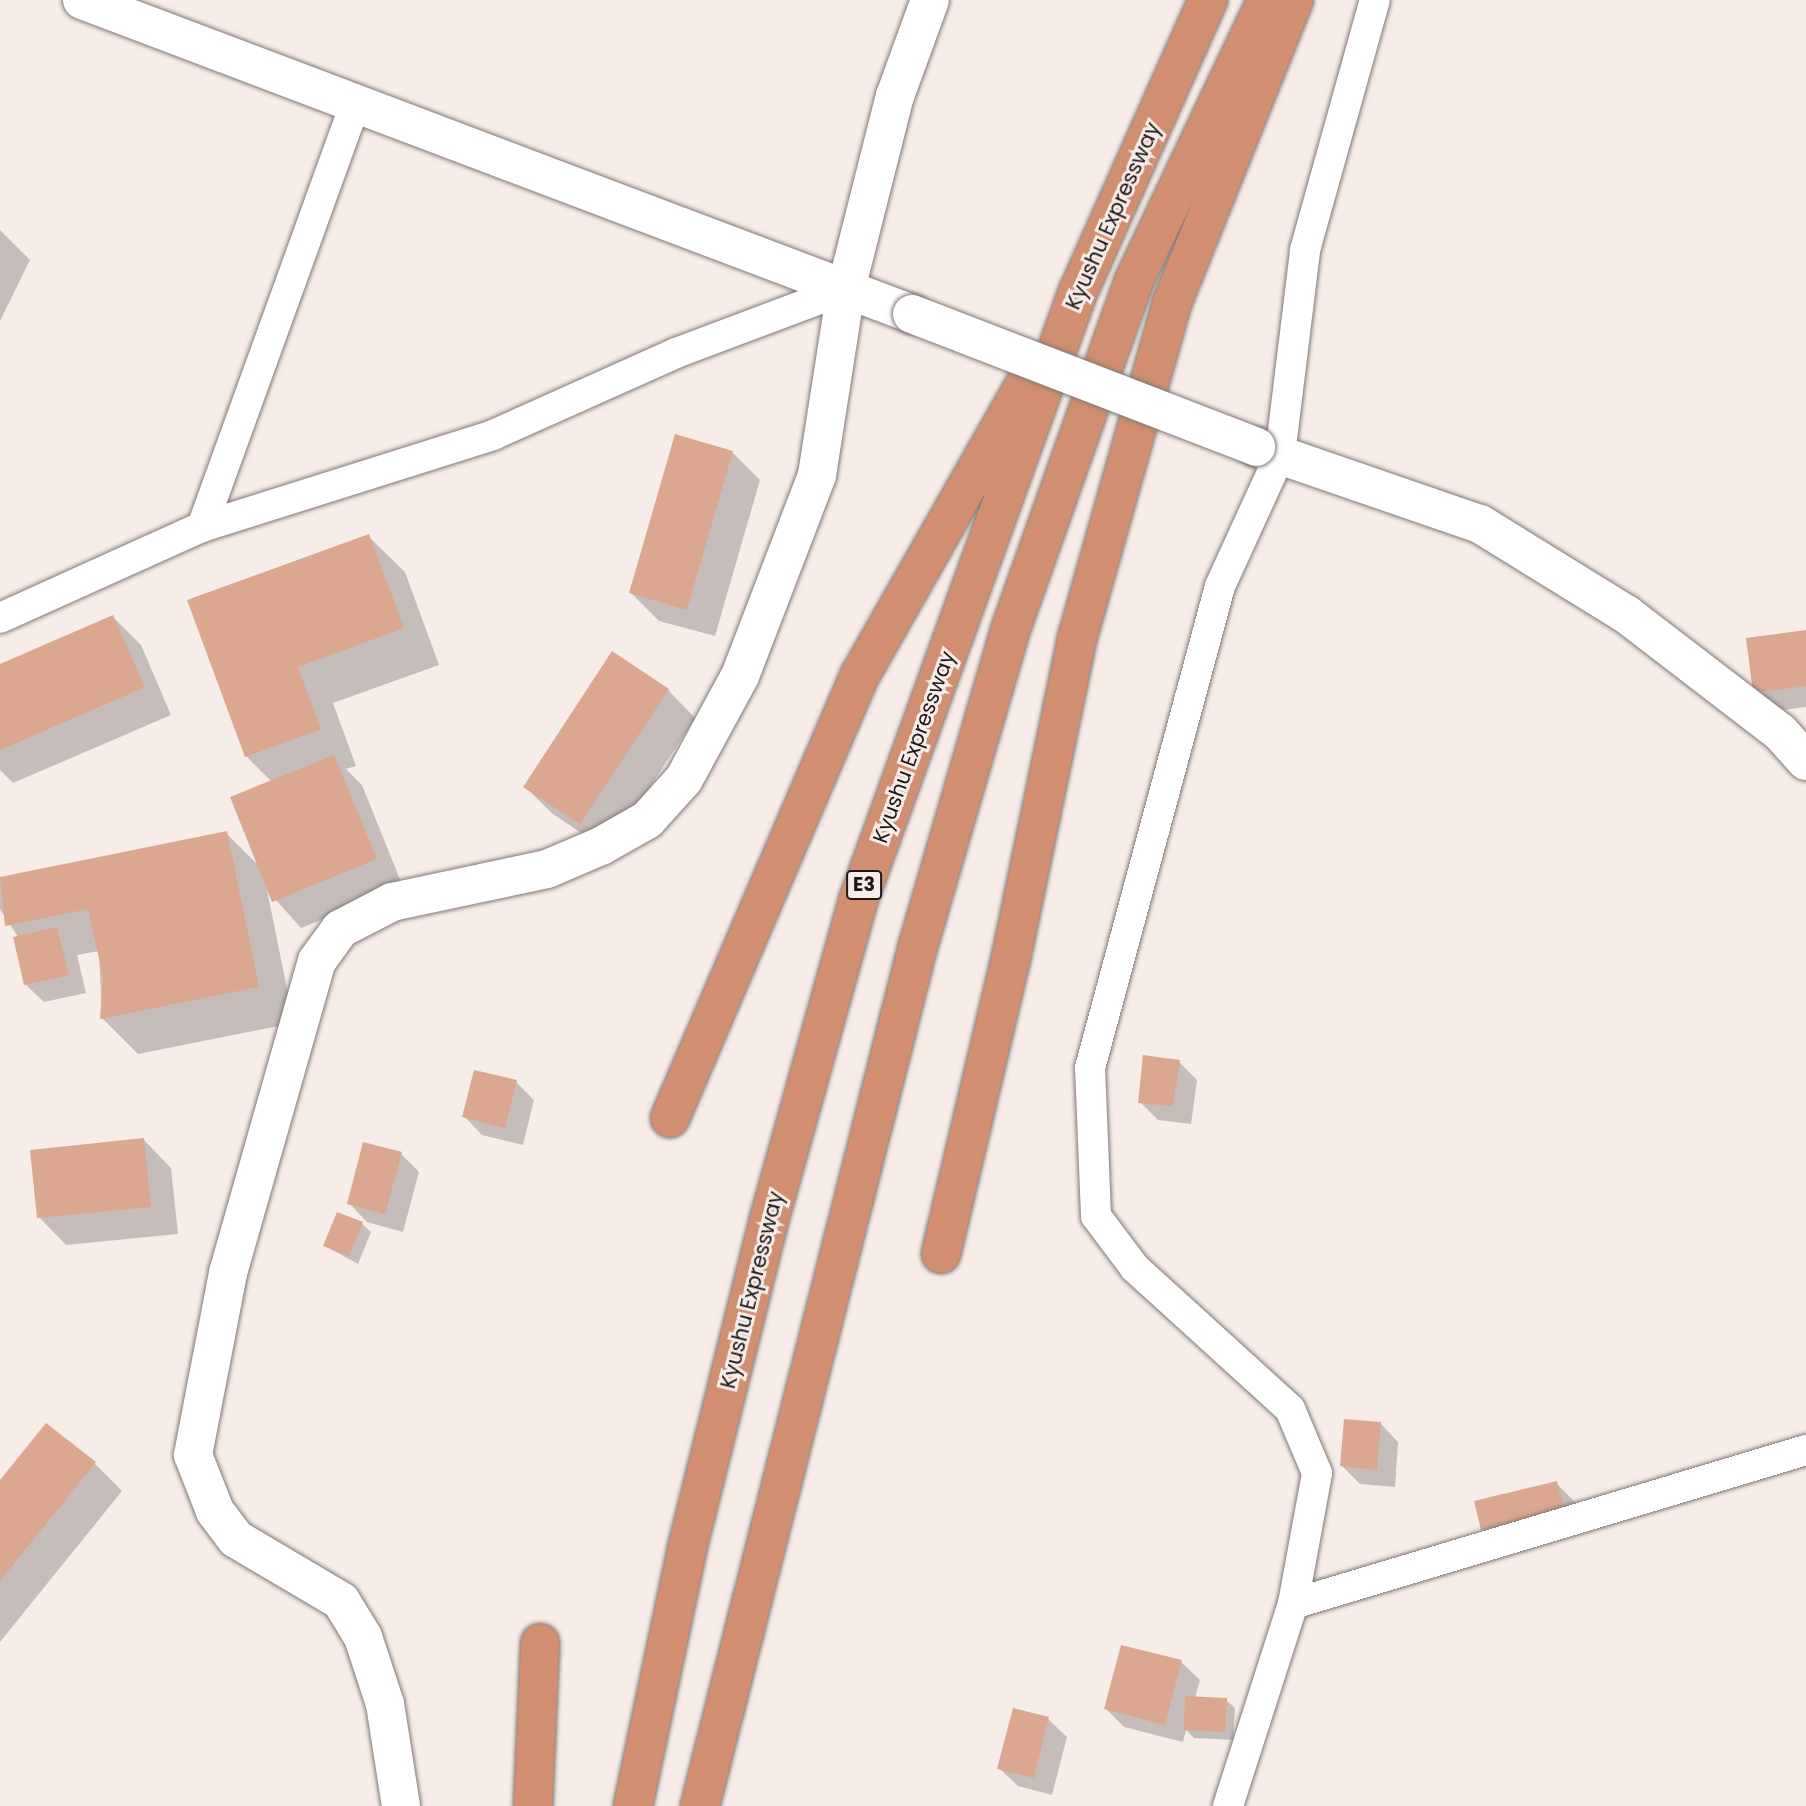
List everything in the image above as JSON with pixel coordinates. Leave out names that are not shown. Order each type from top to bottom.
[{"type":"highway","name":"Kyushu Expressway","points":[[633,1806],[719,1417],[858,901],[1078,292],[1208,0]]},
{"type":"highway","points":[[700,1806],[918,946],[1010,631],[1134,281],[1267,0]]},
{"type":"highway","points":[[941,1254],[1081,625],[1172,303],[1294,0]]},
{"type":"highway","points":[[670,1118],[860,675],[1078,292]]},
{"type":"highway","points":[[533,1806],[540,1643]]},
{"type":"street","points":[[82,0],[1268,451],[1480,524],[1626,614],[1780,732],[1806,761]]},
{"type":"street","points":[[401,1806],[385,1704],[363,1637],[341,1601],[236,1539],[215,1511],[194,1455],[228,1273],[313,974],[340,929],[392,902],[547,869],[601,846],[647,820],[684,779],[740,676],[817,475],[846,289],[895,96],[930,0]]},
{"type":"street","points":[[1228,1806],[1293,1604],[1317,1473],[1290,1409],[1135,1268],[1096,1216],[1089,1149],[1090,1068],[1133,892],[1220,586],[1268,451],[1305,250],[1375,0]]},
{"type":"street","points":[[202,527],[355,102]]},
{"type":"street","points":[[0,618],[202,527],[493,435],[676,353],[846,289]]},
{"type":"street","points":[[1293,1604],[1806,1450]]},
{"type":"building","points":[[675,434],[733,451],[687,610],[629,593]]},
{"type":"building","points":[[369,534],[404,628],[298,667],[321,729],[245,757],[187,600]]},
{"type":"building","points":[[113,615],[145,687],[0,750],[0,664]]},
{"type":"building","points":[[1806,630],[1806,686],[1753,693],[1746,638]]},
{"type":"building","points":[[612,651],[669,689],[580,824],[523,787]]},
{"type":"building","points":[[334,755],[377,859],[272,902],[230,797]]},
{"type":"building","points":[[227,831],[259,987],[100,1019],[103,977],[88,909],[5,926],[0,877]]},
{"type":"building","points":[[57,927],[69,975],[24,985],[13,937]]},
{"type":"building","points":[[1143,1055],[1180,1060],[1173,1106],[1138,1103]]},
{"type":"building","points":[[474,1070],[517,1080],[505,1128],[462,1117]]},
{"type":"building","points":[[144,1138],[151,1207],[37,1218],[30,1150]]},
{"type":"building","points":[[363,1142],[402,1152],[385,1214],[347,1204]]},
{"type":"building","points":[[337,1212],[363,1222],[349,1256],[323,1246]]},
{"type":"building","points":[[1344,1419],[1381,1422],[1377,1470],[1340,1466]]},
{"type":"building","points":[[46,1423],[96,1462],[0,1581],[0,1480]]},
{"type":"building","points":[[1557,1481],[1564,1510],[1481,1530],[1474,1501]]},
{"type":"building","points":[[1121,1645],[1182,1660],[1165,1725],[1104,1709]]},
{"type":"building","points":[[1185,1696],[1227,1698],[1225,1732],[1184,1730]]},
{"type":"building","points":[[1013,1708],[1049,1717],[1034,1778],[997,1769]]}]
